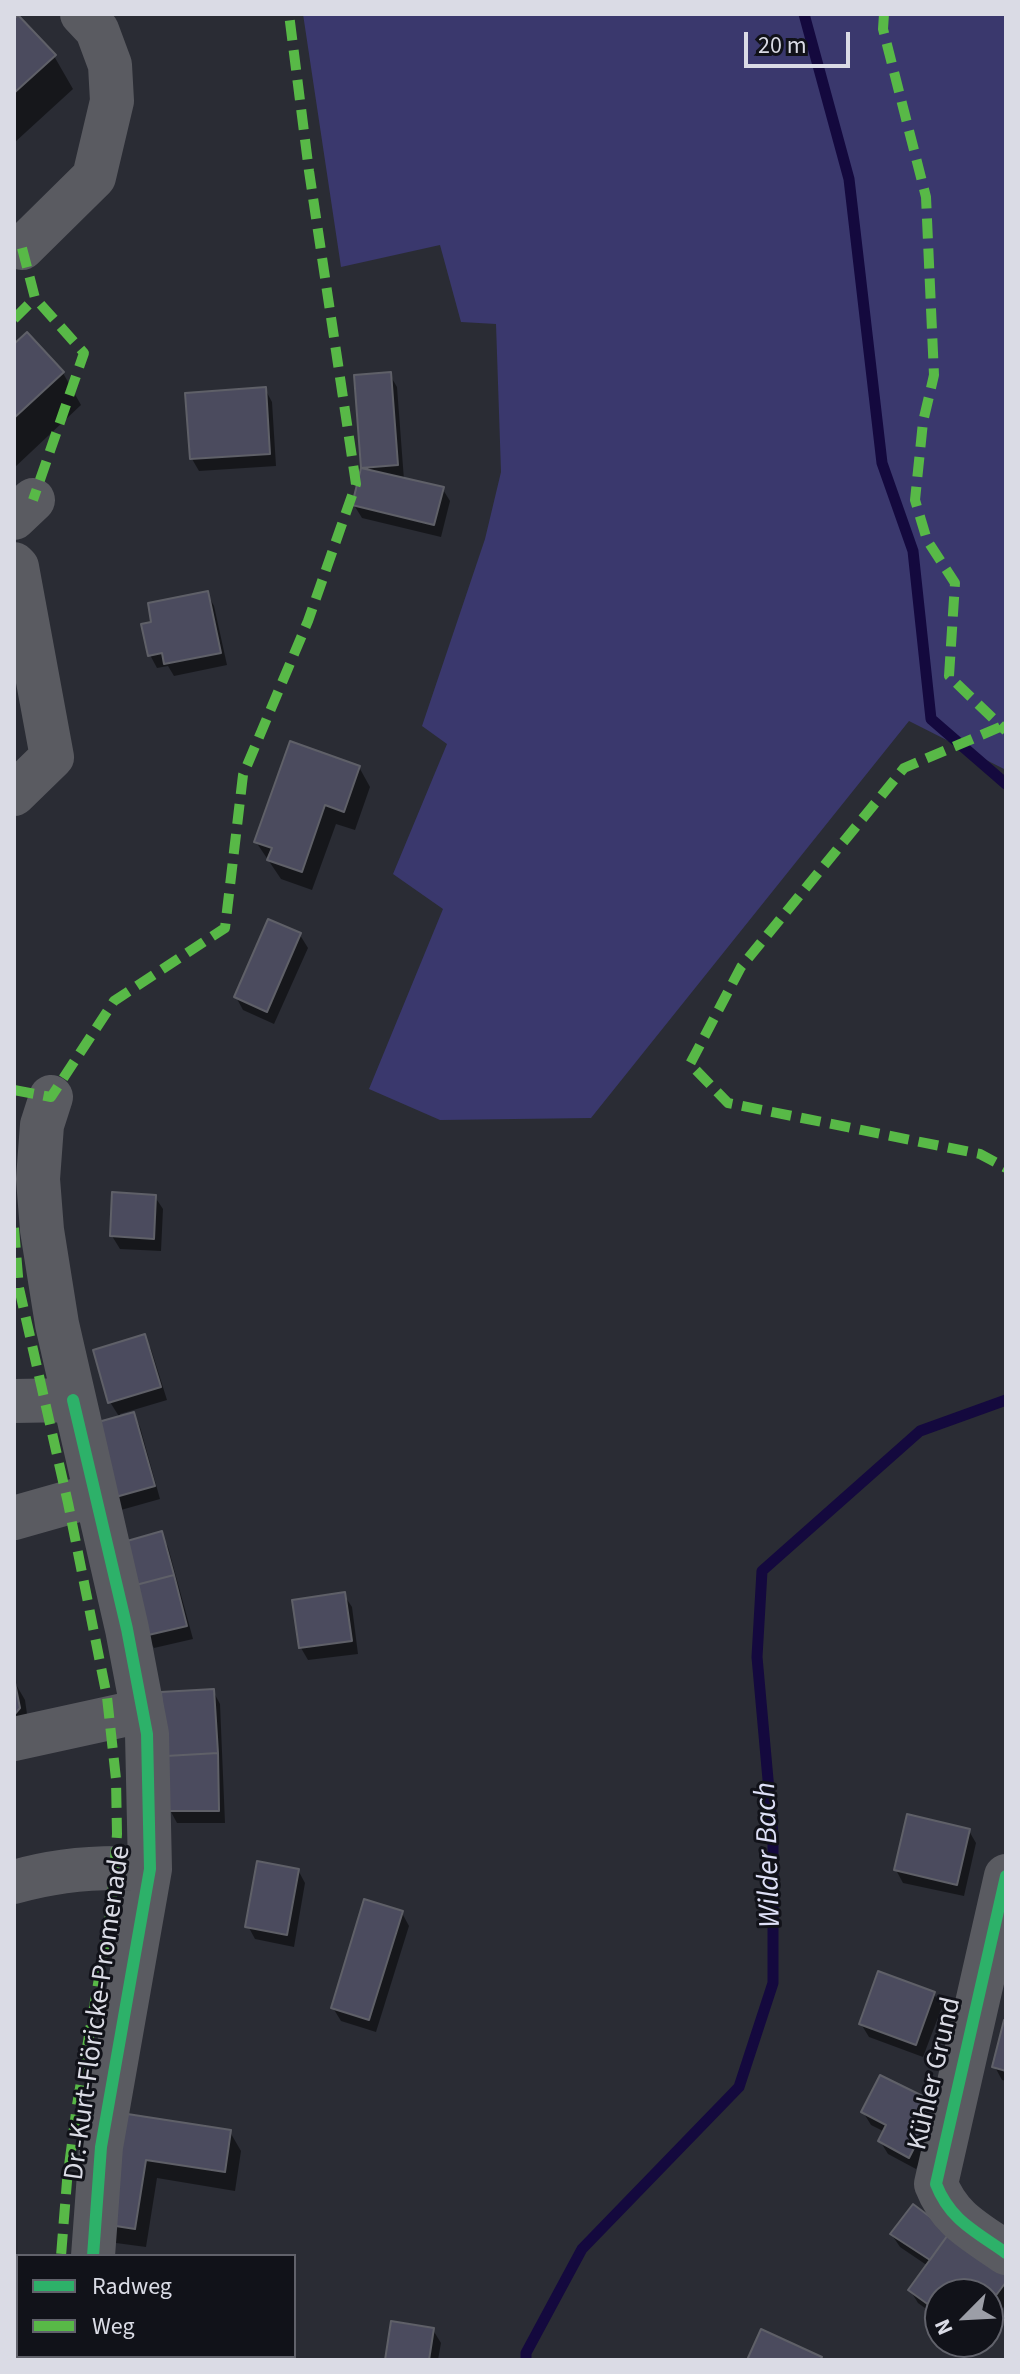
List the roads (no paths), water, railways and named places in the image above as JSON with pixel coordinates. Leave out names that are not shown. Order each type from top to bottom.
[{"type":"street","points":[[22,248],[94,177],[112,101],[110,65],[97,30],[82,14]]},
{"type":"street","points":[[14,564],[17,567],[19,611],[52,757],[14,794]]},
{"type":"street","name":"Dr.-Kurt-Flöricke-Promenade","points":[[51,1097],[42,1125],[38,1179],[42,1230],[57,1324],[127,1629],[147,1734],[150,1869],[101,2147],[93,2254]]},
{"type":"street","points":[[14,1401],[73,1400]]},
{"type":"street","points":[[14,1518],[95,1495]]},
{"type":"street","points":[[14,1739],[142,1711]]},
{"type":"street","points":[[14,1882],[55,1872],[115,1867],[150,1869]]},
{"type":"street","name":"Kühler Grund","points":[[1006,1876],[936,2184],[944,2204],[956,2217],[1006,2253]]},
{"type":"waterway","points":[[804,14],[849,179],[882,463],[913,551],[931,719],[1006,784]]},
{"type":"waterway","name":"Wilder Bach","points":[[526,2360],[526,2353],[582,2249],[739,2087],[773,1983],[773,1835],[757,1657],[762,1571],[920,1431],[1006,1400]]}]
